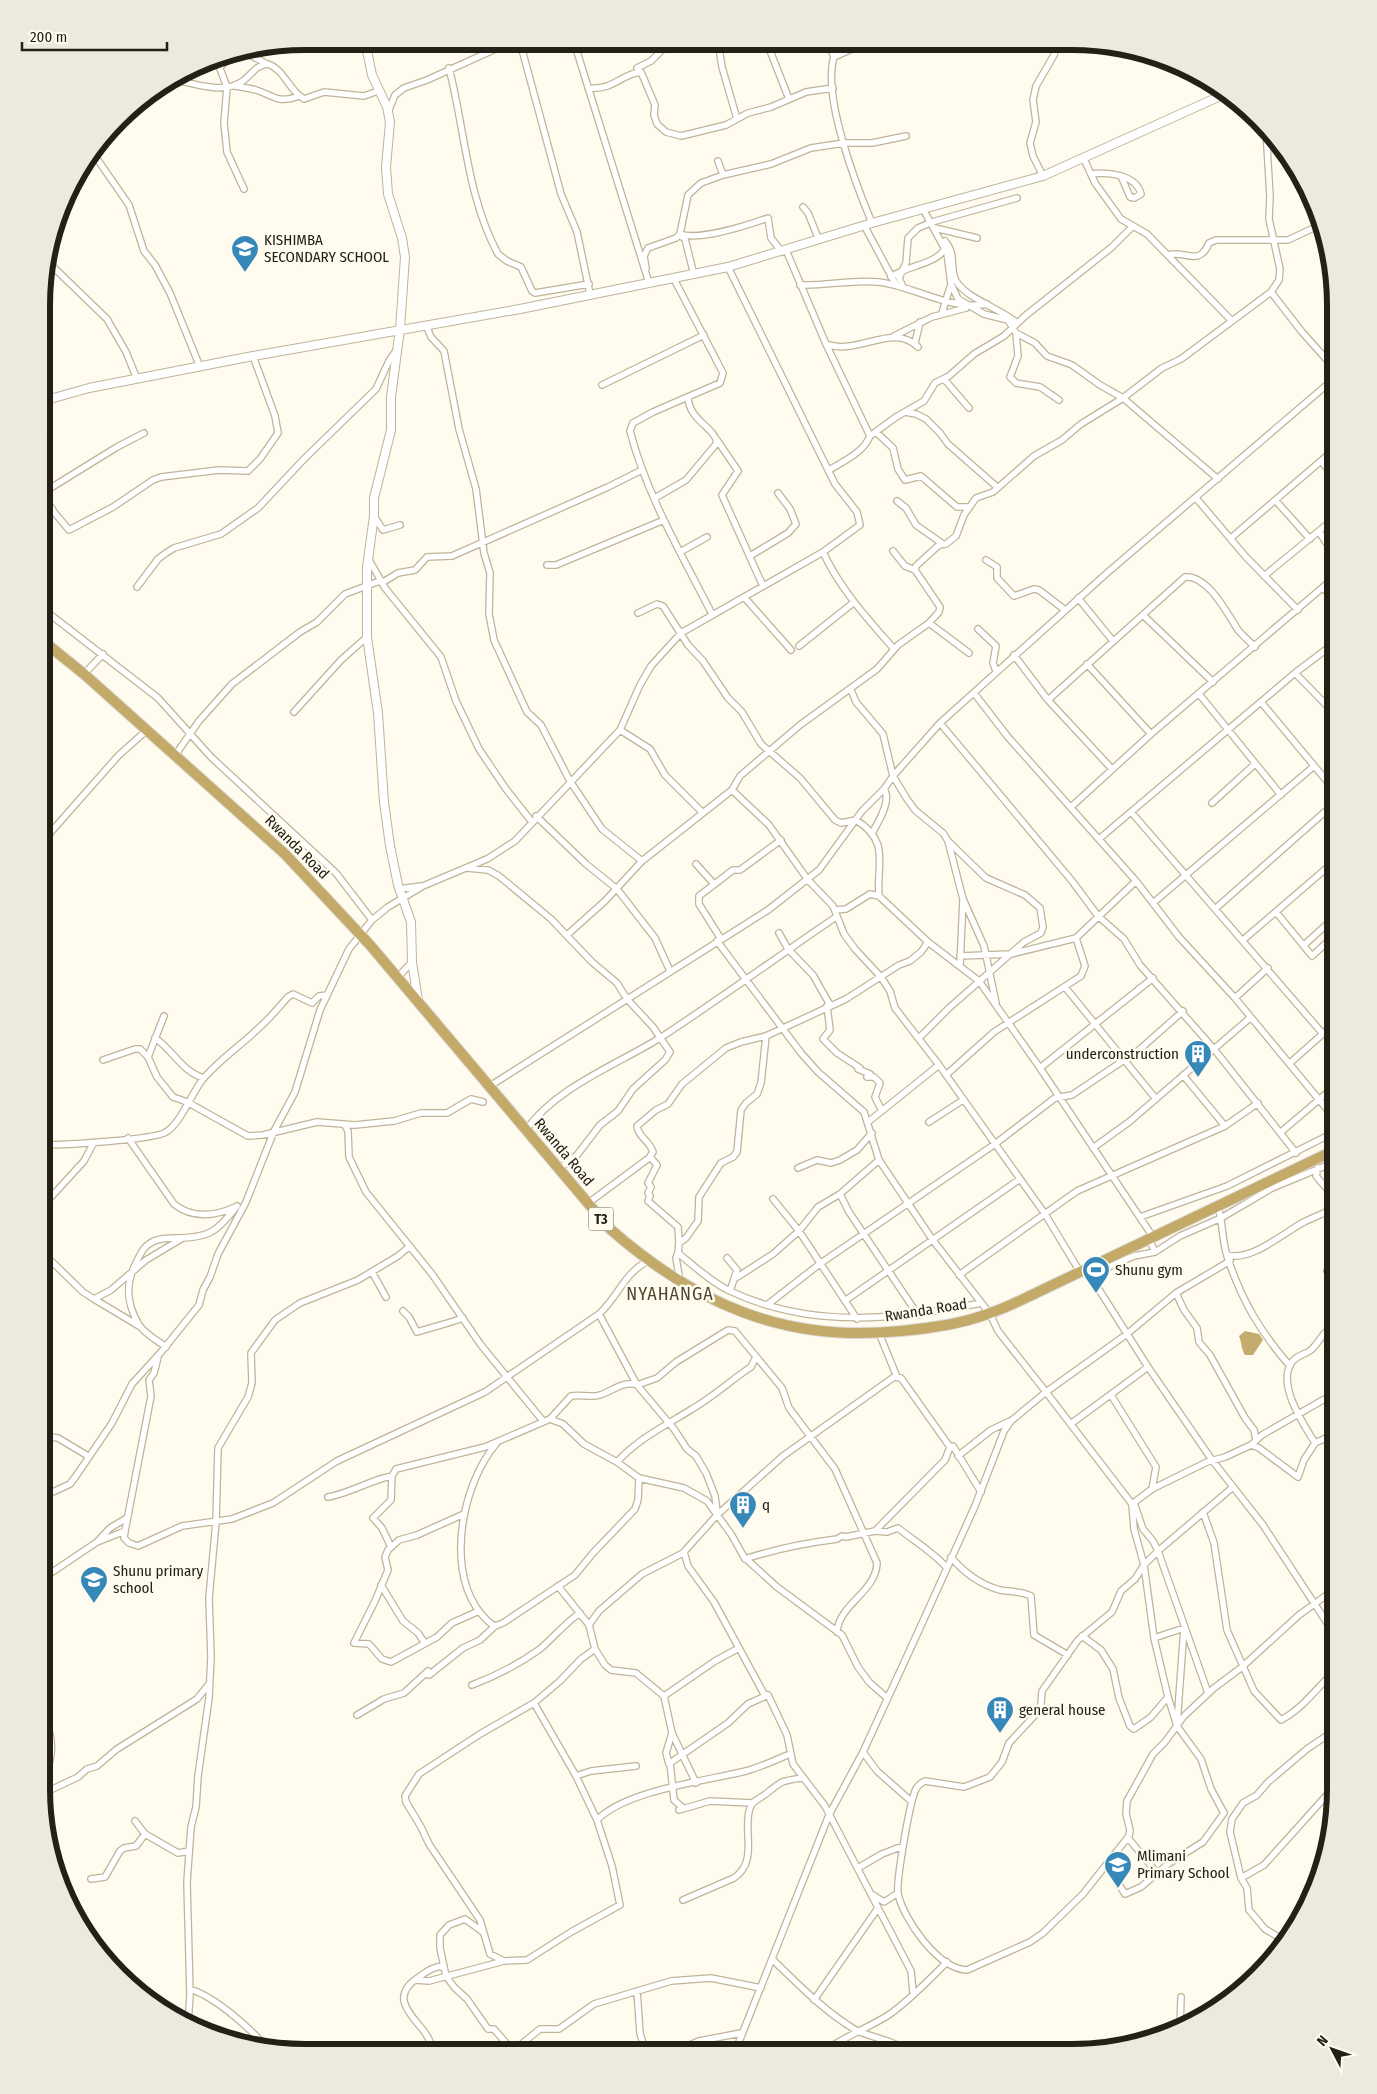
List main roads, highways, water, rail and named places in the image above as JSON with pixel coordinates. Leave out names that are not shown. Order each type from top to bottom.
[{"type":"highway","name":"Rwanda Road","points":[[50,647],[176,754],[285,854],[398,977],[609,1228],[648,1261],[681,1283],[736,1310],[781,1325],[844,1334],[879,1333],[927,1328],[990,1314],[1085,1272],[1151,1238],[1327,1154]]},
{"type":"place","name":"KISHIMBA SECONDARY SCHOOL","points":[[245,273]]},
{"type":"place","name":"underconstruction","points":[[1198,1078]]},
{"type":"place","name":"Shunu gym","points":[[1096,1294]]},
{"type":"place","name":"q","points":[[743,1529]]},
{"type":"place","name":"Shunu primary school","points":[[94,1604]]},
{"type":"place","name":"general house","points":[[1000,1734]]},
{"type":"place","name":"Mlimani Primary School","points":[[1118,1889]]},
{"type":"district","name":"NYAHANGA","points":[[670,1294]]}]
